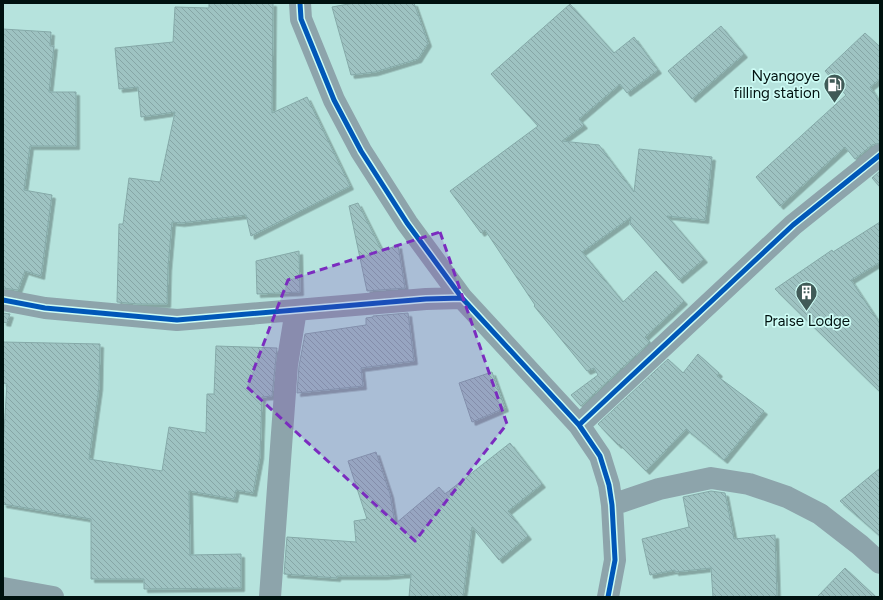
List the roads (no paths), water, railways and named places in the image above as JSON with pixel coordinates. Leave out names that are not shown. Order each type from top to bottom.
[{"type":"street","points":[[300,3],[301,19],[334,100],[361,151],[407,223],[462,298],[579,425],[600,456],[609,485],[612,505],[615,560],[608,597]]},
{"type":"street","points":[[579,425],[793,225],[880,155]]},
{"type":"street","points":[[3,300],[46,308],[177,320],[426,299],[462,298]]},
{"type":"street","points":[[270,597],[287,365],[296,310]]},
{"type":"street","points":[[612,505],[659,489],[711,478],[750,484],[787,497],[820,514],[860,545],[880,564]]},
{"type":"street","points":[[3,588],[53,597]]},
{"type":"place","name":"Nyangoye filling station","points":[[835,104]]},
{"type":"place","name":"Praise Lodge","points":[[807,312]]}]
